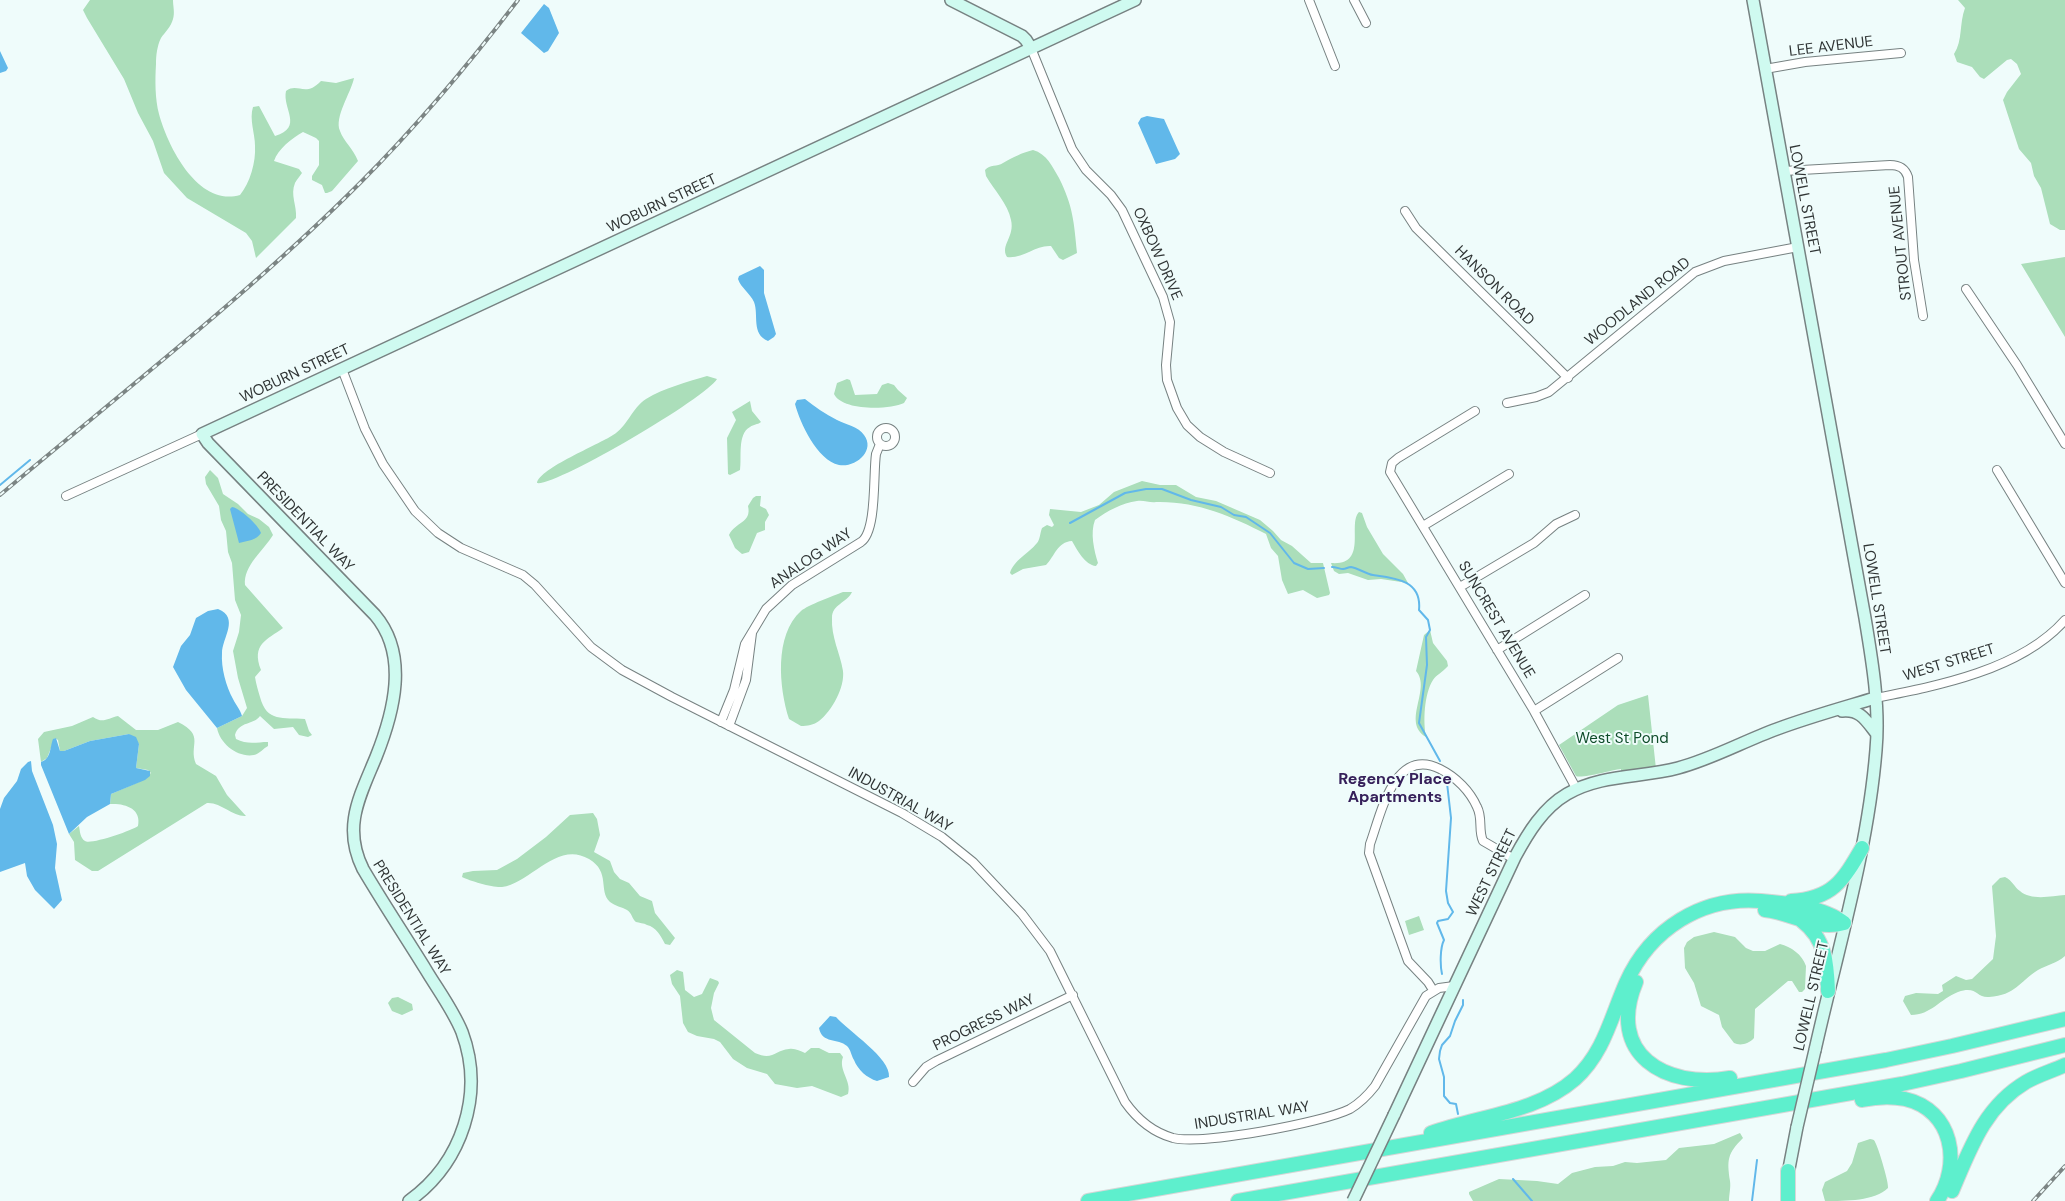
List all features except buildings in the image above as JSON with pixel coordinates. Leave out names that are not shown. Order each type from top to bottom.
[{"type":"highway","points":[[1769,902],[1805,900],[1828,892],[1842,880],[1862,848]]},
{"type":"highway","points":[[1393,1147],[1442,1129],[1531,1104],[1560,1090],[1580,1074],[1597,1052],[1606,1035],[1632,971],[1648,947],[1664,931],[1688,914],[1718,903],[1740,900],[1769,902],[1818,910],[1833,915],[1844,923]]},
{"type":"highway","points":[[1789,1077],[1738,1077],[1702,1081],[1668,1074],[1650,1064],[1637,1050],[1628,1028],[1627,1011],[1636,981],[1652,955],[1673,934],[1695,921],[1720,912],[1742,909],[1770,911],[1823,925],[1844,923]]},
{"type":"highway","points":[[1800,920],[1814,932],[1823,949],[1827,969],[1828,991]]},
{"type":"highway","points":[[1088,1201],[1789,1077],[1942,1048],[2065,1019]]},
{"type":"highway","points":[[1238,1201],[1809,1100],[1961,1071],[2065,1045]]},
{"type":"highway","points":[[1947,1201],[1975,1136],[1991,1112],[2021,1085],[2065,1065]]},
{"type":"highway","points":[[1809,1100],[1853,1101],[1897,1098],[1911,1101],[1930,1111],[1944,1128],[1951,1150],[1948,1179],[1937,1201]]},
{"type":"highway","points":[[1788,1171],[1788,1201]]},
{"type":"main road","points":[[951,0],[1022,36],[1031,48]]},
{"type":"main road","name":"WOBURN STREET","points":[[202,434],[1135,0]]},
{"type":"main road","name":"LOWELL STREET","points":[[1753,0],[1868,635],[1875,698],[1876,733],[1872,787],[1862,848],[1814,1050],[1788,1171],[1784,1201]]},
{"type":"main road","name":"PRESIDENTIAL WAY","points":[[202,434],[221,457],[375,616],[385,629],[393,645],[396,668],[392,701],[381,742],[356,809],[353,827],[355,846],[363,870],[456,1018],[466,1048],[471,1079],[468,1113],[458,1142],[444,1167],[434,1180],[409,1201]]},
{"type":"main road","name":"WEST STREET","points":[[1353,1201],[1514,859],[1526,836],[1544,813],[1560,798],[1576,788],[1607,779],[1660,772],[1683,766],[1777,729],[1875,698]]},
{"type":"main road","name":"WEST STREET","points":[[1830,712],[1848,710],[1856,712],[1864,717],[1876,733]]},
{"type":"street","points":[[1309,0],[1335,66]]},
{"type":"street","points":[[1354,0],[1366,24]]},
{"type":"street","name":"OXBOW DRIVE","points":[[1031,48],[1072,149],[1086,170],[1111,195],[1122,210],[1163,296],[1170,322],[1166,365],[1167,380],[1177,408],[1187,425],[1200,437],[1224,452],[1270,473]]},
{"type":"street","name":"LEE AVENUE","points":[[1765,69],[1806,62],[1900,53]]},
{"type":"street","name":"STROUT AVENUE","points":[[1784,172],[1890,165],[1898,166],[1904,170],[1908,177],[1914,260],[1923,316]]},
{"type":"street","name":"HANSON ROAD","points":[[1405,211],[1416,228],[1568,378]]},
{"type":"street","name":"WOODLAND ROAD","points":[[1507,403],[1546,395],[1695,272],[1724,261],[1798,247]]},
{"type":"street","points":[[1966,289],[2017,365],[2065,444]]},
{"type":"street","name":"INDUSTRIAL WAY","points":[[342,369],[376,452],[407,500],[430,527],[461,548],[510,568],[528,578],[575,631],[610,662],[672,698],[902,813],[952,844],[992,880],[1029,922],[1050,951],[1115,1084],[1131,1111],[1156,1131],[1172,1138],[1188,1140],[1217,1138],[1313,1120],[1352,1108],[1365,1098],[1375,1086],[1421,1003],[1433,990]]},
{"type":"street","name":"SUNCREST AVENUE","points":[[1476,411],[1398,458],[1392,463],[1390,468],[1392,476],[1534,710],[1576,788]]},
{"type":"street","points":[[66,496],[202,434]]},
{"type":"street","name":"ANALOG WAY","points":[[721,722],[734,690],[745,644],[766,609],[786,590],[868,536],[871,520],[875,461],[880,444]]},
{"type":"street","points":[[1997,470],[2065,584]]},
{"type":"street","points":[[1424,526],[1509,474]]},
{"type":"street","points":[[1460,587],[1534,543],[1556,524],[1574,515]]},
{"type":"street","points":[[1497,650],[1586,595]]},
{"type":"street","name":"WEST STREET","points":[[1875,698],[1913,692],[2000,664],[2034,646],[2065,620]]},
{"type":"street","name":"ANALOG WAY","points":[[729,726],[746,680],[752,633]]},
{"type":"street","points":[[1534,710],[1618,658]]},
{"type":"street","points":[[1454,986],[1433,990],[1408,961],[1369,853],[1370,844],[1395,781],[1406,769],[1418,765],[1432,766],[1448,773],[1467,790],[1477,807],[1481,820],[1483,841],[1514,859]]},
{"type":"street","name":"PROGRESS WAY","points":[[912,1082],[919,1073],[936,1061],[1073,995]]},
{"type":"green space","points":[[90,0],[173,0],[173,19],[161,38],[157,51],[155,83],[158,108],[163,127],[178,157],[198,183],[211,192],[225,196],[240,195],[247,185],[252,172],[255,152],[252,126],[253,107],[259,106],[275,136],[284,132],[290,123],[286,91],[294,88],[310,88],[321,81],[336,83],[354,78],[341,112],[339,125],[342,135],[358,161],[332,191],[325,193],[322,185],[312,180],[312,176],[319,165],[319,141],[303,132],[286,144],[274,161],[299,169],[302,173],[294,187],[293,196],[296,218],[256,258],[252,241],[246,233],[187,198],[164,173],[153,141],[138,113],[124,79],[83,10]]},
{"type":"green space","points":[[1958,0],[2065,0],[2065,230],[2060,230],[2050,224],[2041,188],[2034,176],[2031,163],[2019,149],[2003,100],[2021,74],[2017,64],[2011,59],[2007,60],[1984,79],[1972,67],[1957,62],[1954,54],[1959,43],[1965,8]]},
{"type":"green space","points":[[1033,150],[1046,157],[1064,188],[1070,206],[1077,253],[1063,260],[1059,258],[1051,246],[1045,246],[1013,257],[1007,257],[1005,253],[1012,226],[1011,220],[1004,203],[986,176],[985,170]]},
{"type":"green space","points":[[2065,257],[2065,337],[2021,264]]},
{"type":"green space","points":[[707,376],[717,379],[687,404],[630,440],[571,471],[537,483],[541,477],[558,464],[618,432],[637,407],[646,399],[668,388]]},
{"type":"green space","points":[[847,379],[850,380],[855,395],[877,394],[882,385],[888,383],[894,385],[907,398],[904,403],[888,407],[866,408],[846,404],[834,394],[837,383]]},
{"type":"green space","points":[[750,401],[752,411],[761,422],[751,426],[743,435],[740,470],[730,475],[728,474],[727,438],[736,420],[732,412]]},
{"type":"green space","points":[[210,470],[218,478],[223,494],[238,504],[248,514],[259,519],[269,527],[273,535],[247,571],[245,578],[245,585],[283,628],[266,640],[259,648],[258,661],[261,670],[255,677],[255,680],[263,705],[267,711],[277,717],[305,719],[312,735],[308,737],[299,735],[293,727],[274,729],[260,716],[240,727],[235,735],[236,739],[244,742],[268,742],[268,746],[254,755],[242,754],[231,749],[222,739],[217,728],[242,716],[247,708],[238,678],[233,651],[239,632],[241,615],[235,600],[232,563],[228,552],[226,531],[221,520],[219,506],[206,484],[205,477]]},
{"type":"green space","points":[[1142,481],[1160,485],[1176,485],[1196,497],[1216,501],[1260,520],[1281,540],[1292,546],[1311,563],[1323,563],[1329,595],[1317,598],[1303,590],[1288,594],[1282,580],[1278,556],[1271,548],[1266,534],[1240,521],[1213,511],[1171,502],[1131,502],[1115,508],[1095,520],[1093,536],[1098,563],[1096,566],[1085,560],[1072,541],[1063,544],[1046,565],[1023,569],[1012,575],[1010,573],[1014,565],[1038,542],[1042,528],[1047,525],[1052,527],[1054,525],[1049,515],[1050,509],[1081,512],[1099,505],[1114,492]]},
{"type":"green space","points":[[756,496],[761,496],[760,506],[766,509],[769,515],[765,522],[765,530],[757,533],[749,552],[742,554],[735,548],[729,535],[748,516],[748,506]]},
{"type":"green space","points":[[1359,512],[1362,513],[1367,527],[1383,554],[1403,574],[1408,583],[1381,579],[1368,580],[1348,573],[1339,574],[1334,571],[1331,563],[1343,562],[1350,558],[1353,551],[1356,518]]},
{"type":"green space","points":[[843,592],[852,592],[834,610],[832,618],[833,632],[843,671],[840,691],[824,717],[810,725],[801,726],[789,719],[783,692],[781,662],[786,634],[792,621],[801,611],[815,603]]},
{"type":"green space","points":[[1430,630],[1433,643],[1447,661],[1448,666],[1434,678],[1430,686],[1426,700],[1426,737],[1419,731],[1416,723],[1421,687],[1420,678],[1416,671],[1424,635]]},
{"type":"green space","name":"West St Pond","points":[[1648,695],[1656,769],[1621,772],[1621,769],[1576,776],[1559,745],[1618,705]]},
{"type":"green space","points":[[118,716],[136,730],[158,730],[178,722],[186,727],[194,736],[196,764],[216,776],[227,795],[246,816],[241,816],[212,803],[207,803],[98,871],[92,871],[75,860],[74,842],[69,834],[79,826],[82,838],[88,842],[111,837],[138,826],[139,820],[135,811],[121,804],[110,804],[111,794],[139,782],[151,773],[148,770],[136,768],[139,744],[129,734],[90,741],[64,751],[60,751],[58,740],[55,738],[47,758],[41,762],[38,739],[44,732],[72,726],[93,717],[103,720]]},
{"type":"green space","points":[[593,813],[597,819],[600,835],[594,852],[610,861],[614,872],[620,879],[629,883],[640,896],[652,901],[655,913],[675,938],[670,945],[665,944],[656,930],[636,922],[629,911],[610,902],[605,892],[602,875],[596,864],[589,859],[577,855],[555,858],[513,884],[502,887],[482,884],[462,877],[463,873],[473,871],[497,870],[517,859],[546,837],[570,815]]},
{"type":"green space","points":[[2005,877],[2016,888],[2030,896],[2065,895],[2065,956],[2038,970],[2005,994],[1985,997],[1973,991],[1964,990],[1952,995],[1930,1010],[1911,1015],[1903,1001],[1905,996],[1916,993],[1938,994],[1943,991],[1942,985],[1956,976],[1966,980],[1972,979],[1993,959],[1996,936],[1992,886],[2000,878]]},
{"type":"green space","points":[[1419,916],[1424,930],[1409,935],[1405,921]]},
{"type":"green space","points":[[1714,932],[1735,937],[1746,948],[1753,951],[1765,951],[1780,944],[1784,945],[1799,955],[1806,966],[1805,989],[1799,992],[1792,981],[1788,981],[1755,1009],[1754,1038],[1744,1044],[1734,1043],[1722,1027],[1719,1015],[1701,1006],[1694,983],[1685,968],[1684,948],[1687,942],[1694,937]]},
{"type":"green space","points":[[677,970],[683,972],[685,990],[694,997],[702,994],[710,978],[718,981],[711,1008],[714,1020],[755,1053],[770,1056],[784,1050],[791,1049],[805,1053],[811,1048],[819,1048],[829,1053],[840,1053],[843,1057],[842,1066],[849,1089],[848,1094],[841,1097],[812,1086],[797,1088],[775,1084],[767,1074],[747,1068],[733,1059],[720,1042],[688,1032],[683,1023],[680,996],[672,984],[670,975]]},
{"type":"green space","points":[[398,997],[412,1004],[413,1010],[402,1015],[392,1011],[388,1003],[392,998]]},
{"type":"green space","points":[[1740,1133],[1743,1138],[1729,1158],[1729,1201],[1473,1201],[1469,1194],[1469,1192],[1499,1179],[1558,1184],[1572,1173],[1595,1167],[1613,1166],[1625,1162],[1637,1163],[1666,1160],[1679,1148],[1714,1144]]},
{"type":"green space","points":[[1870,1139],[1874,1140],[1877,1147],[1888,1188],[1876,1196],[1868,1198],[1825,1201],[1822,1190],[1825,1182],[1847,1171],[1852,1163],[1858,1143]]},
{"type":"water","points":[[544,4],[549,8],[559,33],[548,51],[544,53],[521,33]]},
{"type":"water","points":[[0,51],[8,68],[0,73]]},
{"type":"water","points":[[1147,116],[1164,119],[1180,154],[1175,159],[1156,164],[1138,123],[1141,118]]},
{"type":"water","points":[[760,266],[764,270],[764,293],[776,334],[768,341],[759,334],[754,302],[738,279],[739,276]]},
{"type":"water","points":[[805,399],[828,415],[862,432],[867,441],[867,447],[862,457],[851,464],[839,465],[831,462],[817,449],[805,430],[795,404],[797,400]]},
{"type":"water","points":[[232,507],[253,521],[261,533],[257,537],[239,543],[230,509]]},
{"type":"water","points":[[218,609],[228,618],[229,623],[222,653],[222,665],[230,694],[242,716],[217,728],[186,690],[173,667],[181,646],[190,635],[196,618],[208,611]]},
{"type":"water","points":[[129,734],[136,737],[139,744],[136,768],[150,771],[150,776],[145,780],[111,794],[110,804],[87,817],[69,834],[41,765],[41,762],[48,756],[53,739],[56,738],[60,751],[64,751],[90,741]]},
{"type":"water","points":[[31,761],[32,771],[53,825],[57,844],[55,868],[62,900],[54,909],[35,890],[27,876],[25,863],[0,872],[0,809],[4,798],[17,781],[21,769]]},
{"type":"water","points":[[830,1016],[836,1017],[876,1053],[888,1070],[889,1077],[877,1081],[870,1078],[858,1067],[847,1046],[823,1036],[819,1028]]},
{"type":"waterway","points":[[0,485],[30,460]]},
{"type":"waterway","points":[[1070,523],[1125,493],[1146,489],[1162,489],[1191,500],[1221,507],[1234,515],[1246,517],[1270,533],[1294,563],[1308,569],[1324,568]]},
{"type":"waterway","points":[[1332,567],[1343,569],[1351,567],[1370,574],[1398,579],[1412,587],[1416,592],[1419,600],[1419,610],[1428,620],[1430,630],[1426,637],[1427,665],[1419,723],[1440,761]]},
{"type":"waterway","points":[[1442,974],[1441,957],[1444,940],[1437,923],[1438,921],[1448,919],[1453,912],[1448,903],[1446,891],[1451,818],[1447,783]]},
{"type":"waterway","points":[[1458,1114],[1456,1104],[1450,1103],[1444,1096],[1444,1077],[1439,1059],[1442,1045],[1450,1036],[1463,1005],[1463,1000]]},
{"type":"waterway","points":[[1752,1201],[1757,1160]]},
{"type":"waterway","points":[[1513,1179],[1532,1201]]},
{"type":"railway","points":[[0,495],[229,304],[274,265],[360,183],[462,71],[518,0]]},
{"type":"railway","points":[[2033,1201],[2065,1166]]},
{"type":"district","name":"Regency Place Apartments","points":[[1395,789]]}]
